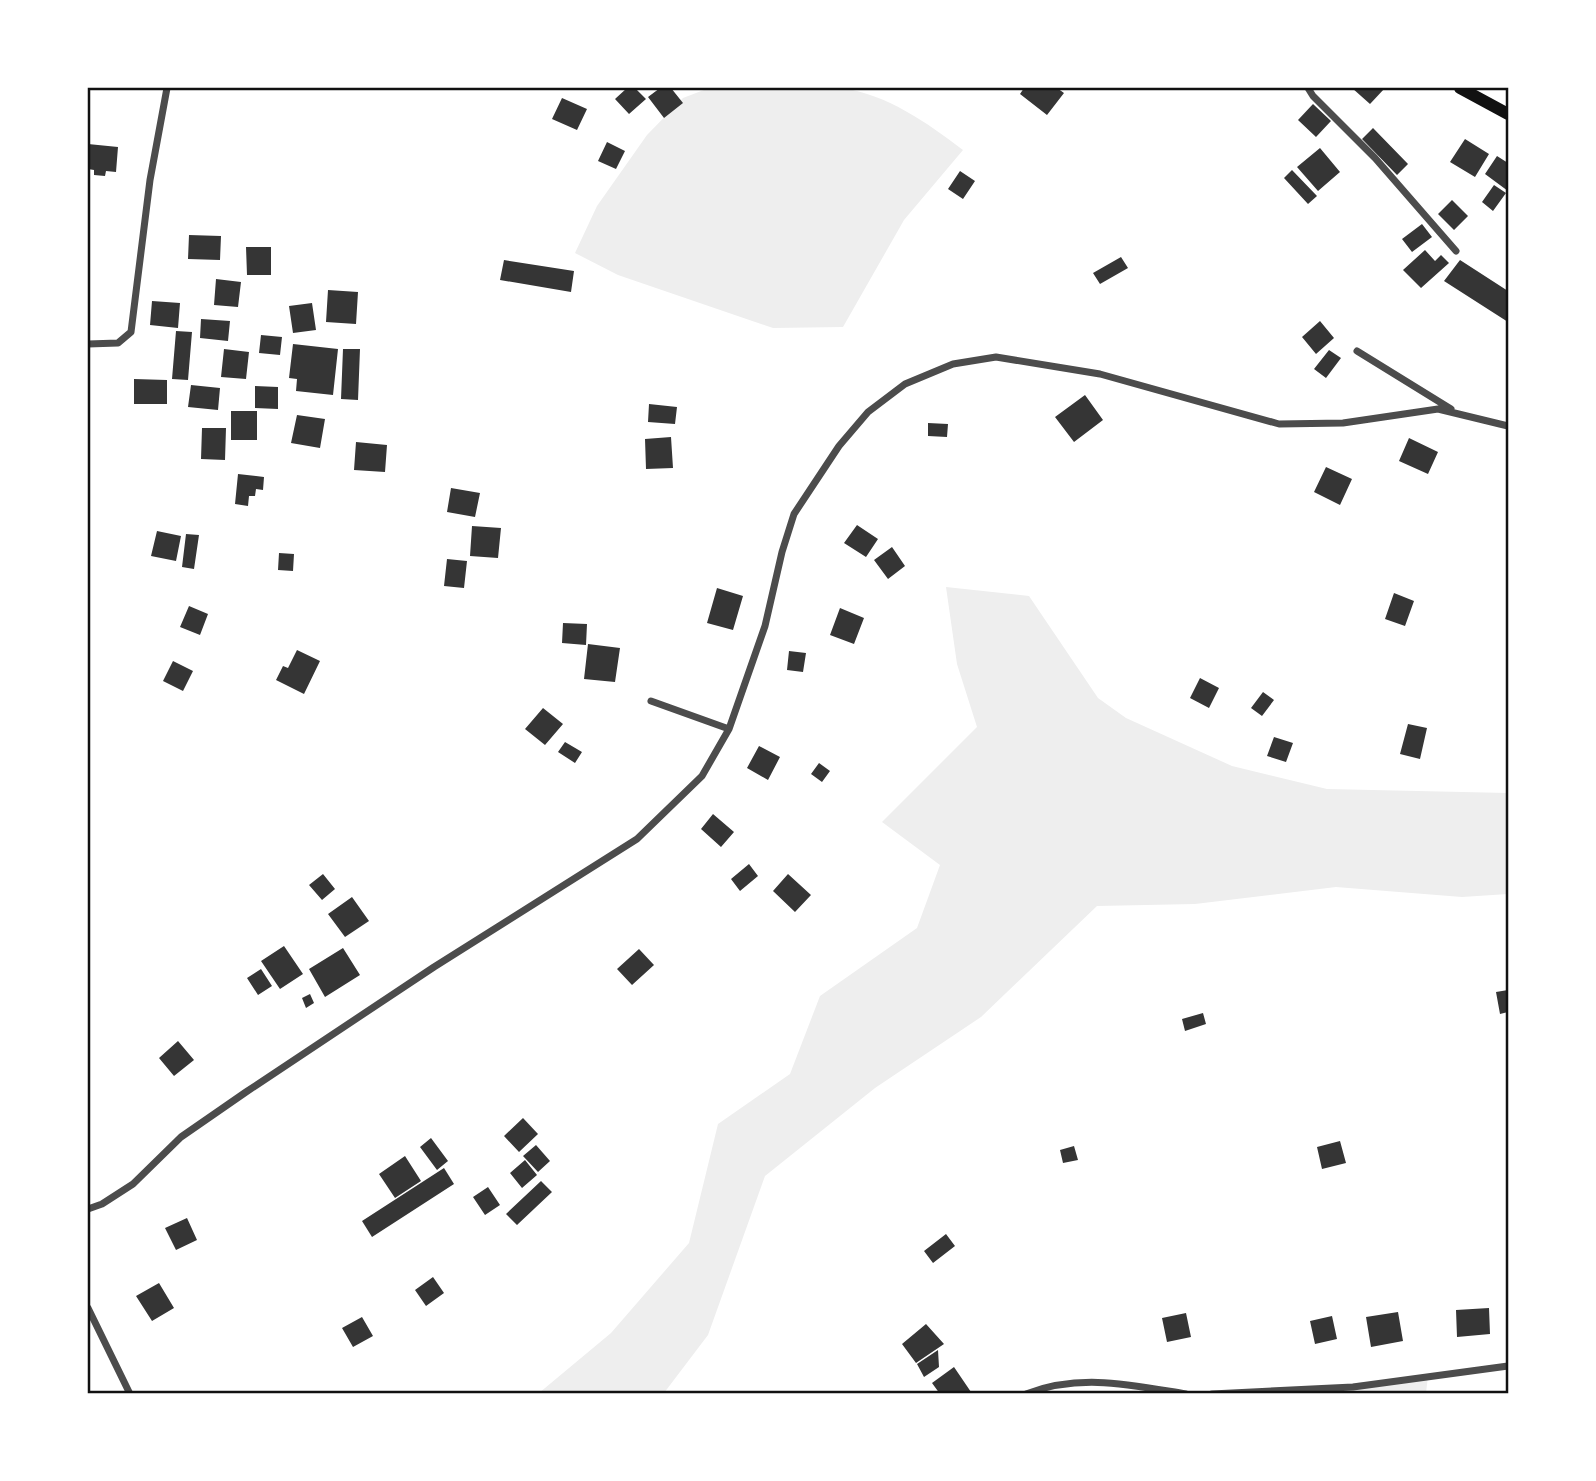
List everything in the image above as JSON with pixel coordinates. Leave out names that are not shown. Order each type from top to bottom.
[{"type":"main road","points":[[1461,88],[1508,114]]},
{"type":"street","points":[[88,344],[118,344],[131,332],[149,191],[167,88]]},
{"type":"street","points":[[1308,88],[1319,103],[1400,185],[1456,251]]},
{"type":"street","points":[[1357,351],[1454,411]]},
{"type":"street","points":[[88,1209],[133,1185],[181,1137],[246,1092],[434,967],[637,839],[702,776],[729,729],[765,626],[794,514],[825,465],[860,421],[884,397],[905,384],[953,365],[996,357],[1100,374],[1279,424],[1321,425],[1421,410],[1454,411],[1508,426]]},
{"type":"street","points":[[651,701],[729,729]]},
{"type":"street","points":[[88,1308],[130,1394]]},
{"type":"street","points":[[1212,1394],[1353,1387],[1508,1366]]},
{"type":"street","points":[[1026,1394],[1046,1386],[1076,1381],[1112,1381],[1186,1394]]},
{"type":"shaded area","points":[[709,88],[842,88],[859,92],[906,111],[963,150],[904,220],[843,327],[773,328],[618,275],[575,253],[597,206],[647,135],[683,98]]},
{"type":"shaded area","points":[[946,587],[1029,596],[1098,698],[1126,718],[1232,766],[1327,789],[1508,793],[1508,894],[1462,897],[1336,887],[1195,904],[1097,906],[981,1017],[875,1088],[765,1176],[708,1335],[664,1393],[539,1393],[611,1333],[689,1243],[718,1124],[790,1074],[820,996],[917,928],[940,865],[882,822],[977,727],[957,664]]},
{"type":"shaded area","points":[[1428,1376],[1426,1393],[1245,1394]]},
{"type":"building","points":[[627,88],[635,88],[646,99],[629,114],[615,99]]},
{"type":"building","points":[[660,88],[671,88],[683,103],[664,118],[648,97]]},
{"type":"building","points":[[1024,88],[1057,88],[1064,93],[1047,115],[1020,94]]},
{"type":"building","points":[[1352,88],[1385,88],[1370,104]]},
{"type":"building","points":[[562,98],[587,109],[577,130],[552,119]]},
{"type":"building","points":[[1313,104],[1331,121],[1316,137],[1298,120]]},
{"type":"building","points":[[1373,128],[1408,164],[1397,175],[1362,139]]},
{"type":"building","points":[[1465,139],[1489,154],[1475,177],[1450,162]]},
{"type":"building","points":[[607,142],[625,151],[616,169],[598,161]]},
{"type":"building","points":[[88,144],[118,147],[116,172],[106,171],[105,176],[94,175],[94,170],[88,169]]},
{"type":"building","points":[[1320,148],[1340,172],[1318,191],[1297,167]]},
{"type":"building","points":[[1497,156],[1508,163],[1508,191],[1485,174]]},
{"type":"building","points":[[1292,170],[1317,196],[1308,204],[1284,178]]},
{"type":"building","points":[[960,171],[975,181],[963,199],[948,189]]},
{"type":"building","points":[[1494,185],[1506,193],[1493,211],[1482,202]]},
{"type":"building","points":[[1452,200],[1468,216],[1454,230],[1438,214]]},
{"type":"building","points":[[1422,224],[1432,237],[1412,252],[1402,239]]},
{"type":"building","points":[[189,235],[221,236],[220,260],[188,259]]},
{"type":"building","points":[[246,247],[271,247],[271,275],[247,275]]},
{"type":"building","points":[[1425,250],[1435,261],[1441,255],[1449,263],[1421,288],[1403,270]]},
{"type":"building","points":[[1121,257],[1128,268],[1100,284],[1093,273]]},
{"type":"building","points":[[504,260],[574,271],[571,292],[500,280]]},
{"type":"building","points":[[1460,260],[1508,291],[1508,322],[1444,281]]},
{"type":"building","points":[[216,279],[241,282],[238,307],[214,305]]},
{"type":"building","points":[[328,290],[358,292],[356,324],[326,322]]},
{"type":"building","points":[[152,301],[180,303],[178,328],[150,325]]},
{"type":"building","points":[[312,303],[316,330],[293,333],[289,306]]},
{"type":"building","points":[[201,319],[230,321],[228,341],[200,338]]},
{"type":"building","points":[[1320,321],[1334,338],[1316,354],[1302,337]]},
{"type":"building","points":[[176,331],[192,332],[188,380],[172,379]]},
{"type":"building","points":[[261,335],[282,337],[280,355],[259,353]]},
{"type":"building","points":[[293,344],[338,349],[333,395],[296,391],[297,379],[289,378]]},
{"type":"building","points":[[224,349],[249,352],[246,379],[221,377]]},
{"type":"building","points":[[343,349],[360,349],[358,400],[341,399]]},
{"type":"building","points":[[1329,350],[1341,358],[1326,378],[1314,369]]},
{"type":"building","points":[[134,379],[167,380],[167,404],[134,404]]},
{"type":"building","points":[[191,385],[220,388],[218,410],[188,407]]},
{"type":"building","points":[[255,386],[278,387],[278,409],[255,408]]},
{"type":"building","points":[[1085,395],[1103,420],[1074,442],[1055,417]]},
{"type":"building","points":[[649,404],[677,407],[675,424],[648,422]]},
{"type":"building","points":[[231,411],[257,411],[257,440],[231,440]]},
{"type":"building","points":[[297,415],[325,419],[320,448],[291,443]]},
{"type":"building","points":[[928,423],[948,424],[947,437],[928,436]]},
{"type":"building","points":[[202,428],[226,428],[225,460],[201,459]]},
{"type":"building","points":[[671,437],[673,468],[646,469],[645,439]]},
{"type":"building","points":[[1409,438],[1438,452],[1428,474],[1399,461]]},
{"type":"building","points":[[356,442],[387,445],[385,472],[354,470]]},
{"type":"building","points":[[1326,467],[1352,479],[1340,505],[1314,492]]},
{"type":"building","points":[[238,474],[264,477],[263,490],[256,489],[255,496],[249,496],[248,506],[235,504]]},
{"type":"building","points":[[451,488],[480,493],[475,517],[447,512]]},
{"type":"building","points":[[857,525],[878,539],[866,557],[844,543]]},
{"type":"building","points":[[472,526],[501,528],[498,558],[470,556]]},
{"type":"building","points":[[157,531],[181,536],[176,561],[151,556]]},
{"type":"building","points":[[186,534],[199,535],[194,569],[182,567]]},
{"type":"building","points":[[892,547],[905,566],[888,579],[874,560]]},
{"type":"building","points":[[279,553],[294,554],[293,571],[278,570]]},
{"type":"building","points":[[447,559],[467,561],[464,588],[444,586]]},
{"type":"building","points":[[717,588],[743,596],[733,630],[707,623]]},
{"type":"building","points":[[1394,593],[1414,601],[1405,626],[1385,619]]},
{"type":"building","points":[[189,606],[208,614],[200,635],[180,627]]},
{"type":"building","points":[[840,608],[864,618],[854,644],[830,635]]},
{"type":"building","points":[[563,623],[587,624],[586,645],[562,643]]},
{"type":"building","points":[[588,644],[620,648],[615,682],[584,679]]},
{"type":"building","points":[[297,650],[320,661],[304,694],[276,680],[283,666],[288,668]]},
{"type":"building","points":[[789,651],[806,653],[803,672],[787,670]]},
{"type":"building","points":[[173,661],[193,671],[183,691],[163,681]]},
{"type":"building","points":[[1200,678],[1219,688],[1209,708],[1190,698]]},
{"type":"building","points":[[1263,692],[1274,700],[1262,716],[1251,708]]},
{"type":"building","points":[[543,708],[563,724],[545,745],[525,729]]},
{"type":"building","points":[[1408,724],[1427,728],[1420,759],[1400,754]]},
{"type":"building","points":[[1274,737],[1293,743],[1286,762],[1267,756]]},
{"type":"building","points":[[565,742],[582,752],[575,763],[558,752]]},
{"type":"building","points":[[759,746],[780,757],[768,780],[747,768]]},
{"type":"building","points":[[819,763],[830,771],[822,782],[811,774]]},
{"type":"building","points":[[713,814],[734,832],[721,847],[701,829]]},
{"type":"building","points":[[749,864],[758,876],[740,891],[731,879]]},
{"type":"building","points":[[323,874],[335,889],[322,900],[309,885]]},
{"type":"building","points":[[788,874],[811,895],[795,912],[773,891]]},
{"type":"building","points":[[352,897],[369,921],[345,937],[328,914]]},
{"type":"building","points":[[284,946],[303,974],[280,989],[261,961]]},
{"type":"building","points":[[343,948],[360,975],[325,997],[309,969]]},
{"type":"building","points":[[639,949],[654,965],[632,985],[617,969]]},
{"type":"building","points":[[261,969],[272,986],[258,995],[247,978]]},
{"type":"building","points":[[1508,990],[1508,1012],[1500,1014],[1496,992]]},
{"type":"building","points":[[310,994],[314,1003],[306,1008],[302,998]]},
{"type":"building","points":[[1203,1013],[1206,1024],[1185,1031],[1182,1019]]},
{"type":"building","points":[[178,1041],[194,1060],[174,1076],[159,1058]]},
{"type":"building","points":[[523,1118],[538,1134],[519,1152],[504,1136]]},
{"type":"building","points":[[431,1138],[448,1161],[437,1170],[420,1147]]},
{"type":"building","points":[[1340,1141],[1346,1163],[1322,1169],[1317,1147]]},
{"type":"building","points":[[536,1145],[550,1161],[538,1172],[523,1156]]},
{"type":"building","points":[[1074,1146],[1078,1160],[1063,1163],[1060,1150]]},
{"type":"building","points":[[405,1156],[421,1181],[395,1198],[379,1174]]},
{"type":"building","points":[[525,1160],[537,1175],[522,1188],[510,1173]]},
{"type":"building","points":[[444,1168],[454,1184],[372,1237],[362,1221]]},
{"type":"building","points":[[541,1181],[552,1192],[517,1225],[506,1214]]},
{"type":"building","points":[[488,1187],[500,1205],[485,1215],[473,1197]]},
{"type":"building","points":[[187,1218],[197,1240],[176,1250],[165,1228]]},
{"type":"building","points":[[946,1234],[955,1246],[933,1263],[924,1251]]},
{"type":"building","points":[[433,1277],[444,1293],[426,1306],[415,1290]]},
{"type":"building","points":[[159,1283],[174,1308],[152,1321],[136,1296]]},
{"type":"building","points":[[1489,1308],[1490,1334],[1457,1337],[1456,1310]]},
{"type":"building","points":[[1398,1312],[1403,1341],[1371,1347],[1366,1317]]},
{"type":"building","points":[[1186,1313],[1191,1337],[1167,1342],[1162,1318]]},
{"type":"building","points":[[1332,1316],[1337,1339],[1315,1344],[1310,1321]]},
{"type":"building","points":[[362,1317],[373,1336],[353,1347],[342,1328]]},
{"type":"building","points":[[926,1324],[944,1344],[916,1363],[902,1344]]},
{"type":"building","points":[[938,1350],[939,1367],[924,1377],[917,1364]]},
{"type":"building","points":[[954,1367],[971,1392],[969,1394],[940,1394],[932,1383]]}]
